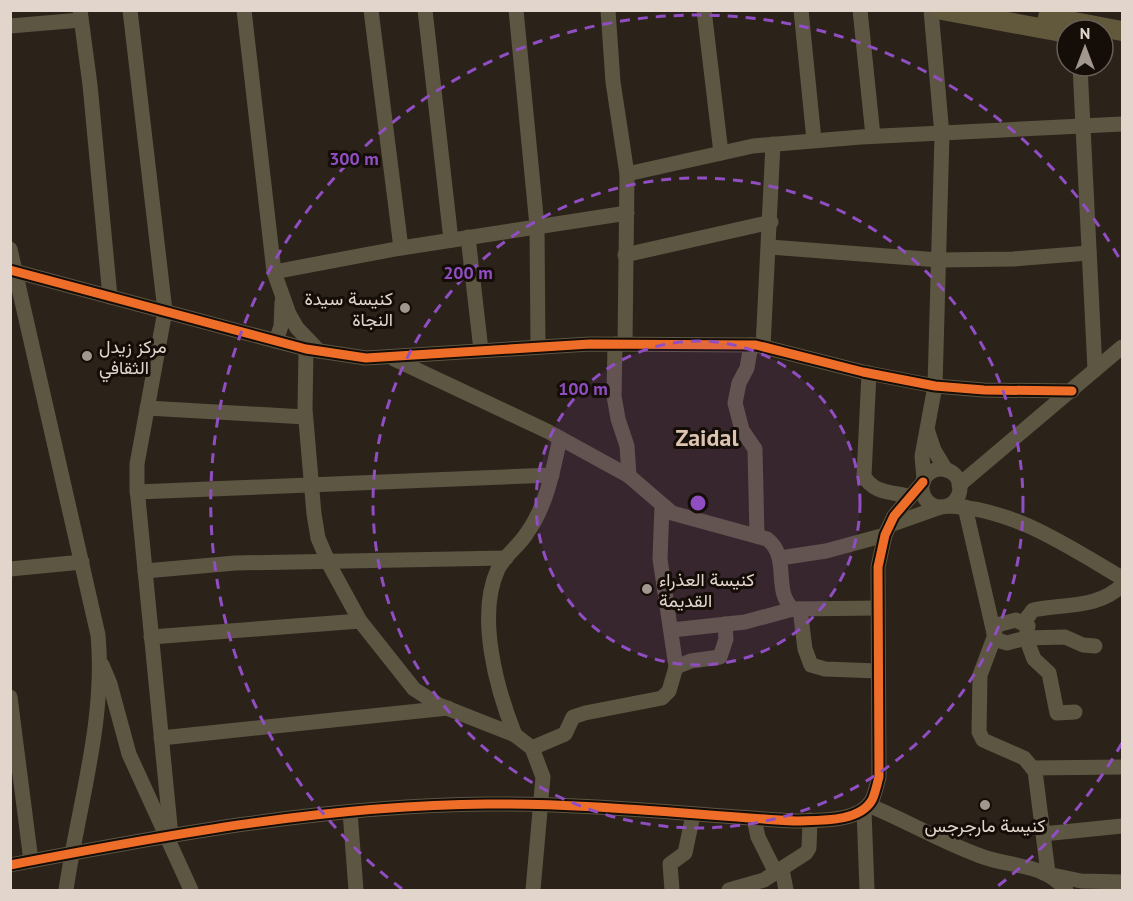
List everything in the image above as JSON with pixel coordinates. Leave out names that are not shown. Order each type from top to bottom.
[{"type":"main road","points":[[942,10],[1055,21]]},
{"type":"main road","points":[[1011,10],[1055,19]]},
{"type":"street","points":[[130,10],[165,311],[137,464],[137,492],[161,738],[168,837]]},
{"type":"street","points":[[244,10],[274,272],[297,328],[312,350],[305,417],[318,538],[327,560],[360,621],[414,689],[448,708],[515,735],[532,748],[543,777],[533,891]]},
{"type":"street","points":[[371,10],[400,248]]},
{"type":"street","points":[[425,10],[451,240]]},
{"type":"street","points":[[516,10],[537,226],[538,346]]},
{"type":"street","points":[[608,10],[613,82],[627,174],[620,344],[614,396],[627,446],[629,477]]},
{"type":"street","points":[[704,10],[721,153]]},
{"type":"street","points":[[801,10],[814,140]]},
{"type":"street","points":[[860,10],[873,136]]},
{"type":"street","points":[[931,10],[941,132],[935,386],[921,464],[925,499],[944,506],[971,507],[1001,515],[1051,536],[1122,578]]},
{"type":"street","points":[[10,26],[81,15],[110,297]]},
{"type":"street","points":[[1081,78],[1095,370]]},
{"type":"street","points":[[627,174],[774,144],[941,132],[1122,124]]},
{"type":"street","points":[[758,536],[755,448],[742,430],[735,403],[737,389],[757,346],[770,247],[774,144]]},
{"type":"street","points":[[274,272],[400,248],[627,213]]},
{"type":"street","points":[[625,255],[771,222]]},
{"type":"street","points":[[468,237],[481,350]]},
{"type":"street","points":[[770,247],[939,260],[1013,259],[1089,253]]},
{"type":"street","points":[[10,249],[13,271],[82,562],[98,635],[101,662],[96,719],[66,891]]},
{"type":"street","points":[[13,271],[312,350],[366,358],[538,346],[620,344],[757,346],[869,374],[935,386],[984,390],[1072,391]]},
{"type":"street","points":[[276,341],[281,326],[282,296]]},
{"type":"street","points":[[780,558],[825,551],[887,530],[955,500],[959,488],[1122,347]]},
{"type":"street","points":[[391,357],[560,438],[629,477],[672,513],[758,536],[775,545],[780,558],[784,598],[797,609],[805,649],[811,665],[825,669],[878,671]]},
{"type":"street","points":[[869,374],[864,476],[869,485],[876,489],[908,496]]},
{"type":"street","points":[[147,408],[305,417]]},
{"type":"street","points":[[926,428],[934,450],[947,470],[956,477],[959,488],[971,507],[997,640],[1005,644],[1026,638],[1065,638],[1083,645],[1095,646]]},
{"type":"street","points":[[515,735],[496,674],[490,636],[493,583],[506,558],[527,533],[552,475],[560,438]]},
{"type":"street","points":[[10,865],[168,837],[350,812],[484,804],[542,804],[754,819],[810,820],[832,819],[866,807],[872,800],[879,777],[878,567],[887,530],[908,496],[933,471],[982,467]]},
{"type":"street","points":[[137,492],[552,475]]},
{"type":"street","points":[[532,748],[565,734],[573,717],[662,699],[669,692],[676,667],[660,559],[662,506]]},
{"type":"street","points":[[145,571],[235,562],[506,558]]},
{"type":"street","points":[[10,569],[82,562]]},
{"type":"street","points":[[1024,622],[1033,610],[1095,601],[1108,597],[1122,585]]},
{"type":"street","points":[[672,630],[745,622],[797,609],[878,608]]},
{"type":"street","points":[[151,637],[360,621]]},
{"type":"street","points":[[1024,622],[1002,622],[994,634],[980,675],[979,732],[983,740],[1024,758],[1032,768],[1038,783],[1050,874],[1066,891]]},
{"type":"street","points":[[1024,622],[1029,631],[1026,638],[1034,659],[1049,673],[1056,712],[1075,712]]},
{"type":"street","points":[[676,667],[691,661],[720,657],[726,639],[725,624]]},
{"type":"street","points":[[101,662],[110,684],[129,754],[168,837],[187,887]]},
{"type":"street","points":[[10,697],[31,861]]},
{"type":"street","points":[[161,738],[448,708]]},
{"type":"street","points":[[1032,768],[1122,767]]},
{"type":"street","points":[[866,807],[978,856],[1081,881],[1122,882]]},
{"type":"street","points":[[866,807],[867,891]]},
{"type":"street","points":[[350,812],[356,891]]},
{"type":"street","points":[[672,891],[670,864],[686,853],[693,815]]},
{"type":"street","points":[[754,819],[758,837],[779,871],[786,891]]},
{"type":"street","points":[[729,891],[764,880],[806,853],[809,848],[810,820]]},
{"type":"street","points":[[1043,834],[1122,826]]},
{"type":"cycle path","points":[[10,270],[306,349],[366,358],[590,344],[756,345],[863,372],[935,386],[984,390],[1072,391]]},
{"type":"cycle path","points":[[10,865],[248,824],[308,816],[428,806],[564,805],[795,821],[837,819],[858,813],[872,800],[879,777],[878,567],[885,535],[894,516],[923,482]]},
{"type":"place","name":"كنيسة سيدة النجاة","points":[[405,308]]},
{"type":"place","name":"مركز زيدل الثقافي","points":[[87,356]]},
{"type":"place","name":"كنيسة العذراء القديمة","points":[[647,589]]},
{"type":"place","name":"كنيسة مارجرجس","points":[[985,805]]},
{"type":"district","name":"Zaidal","points":[[707,437]]}]
